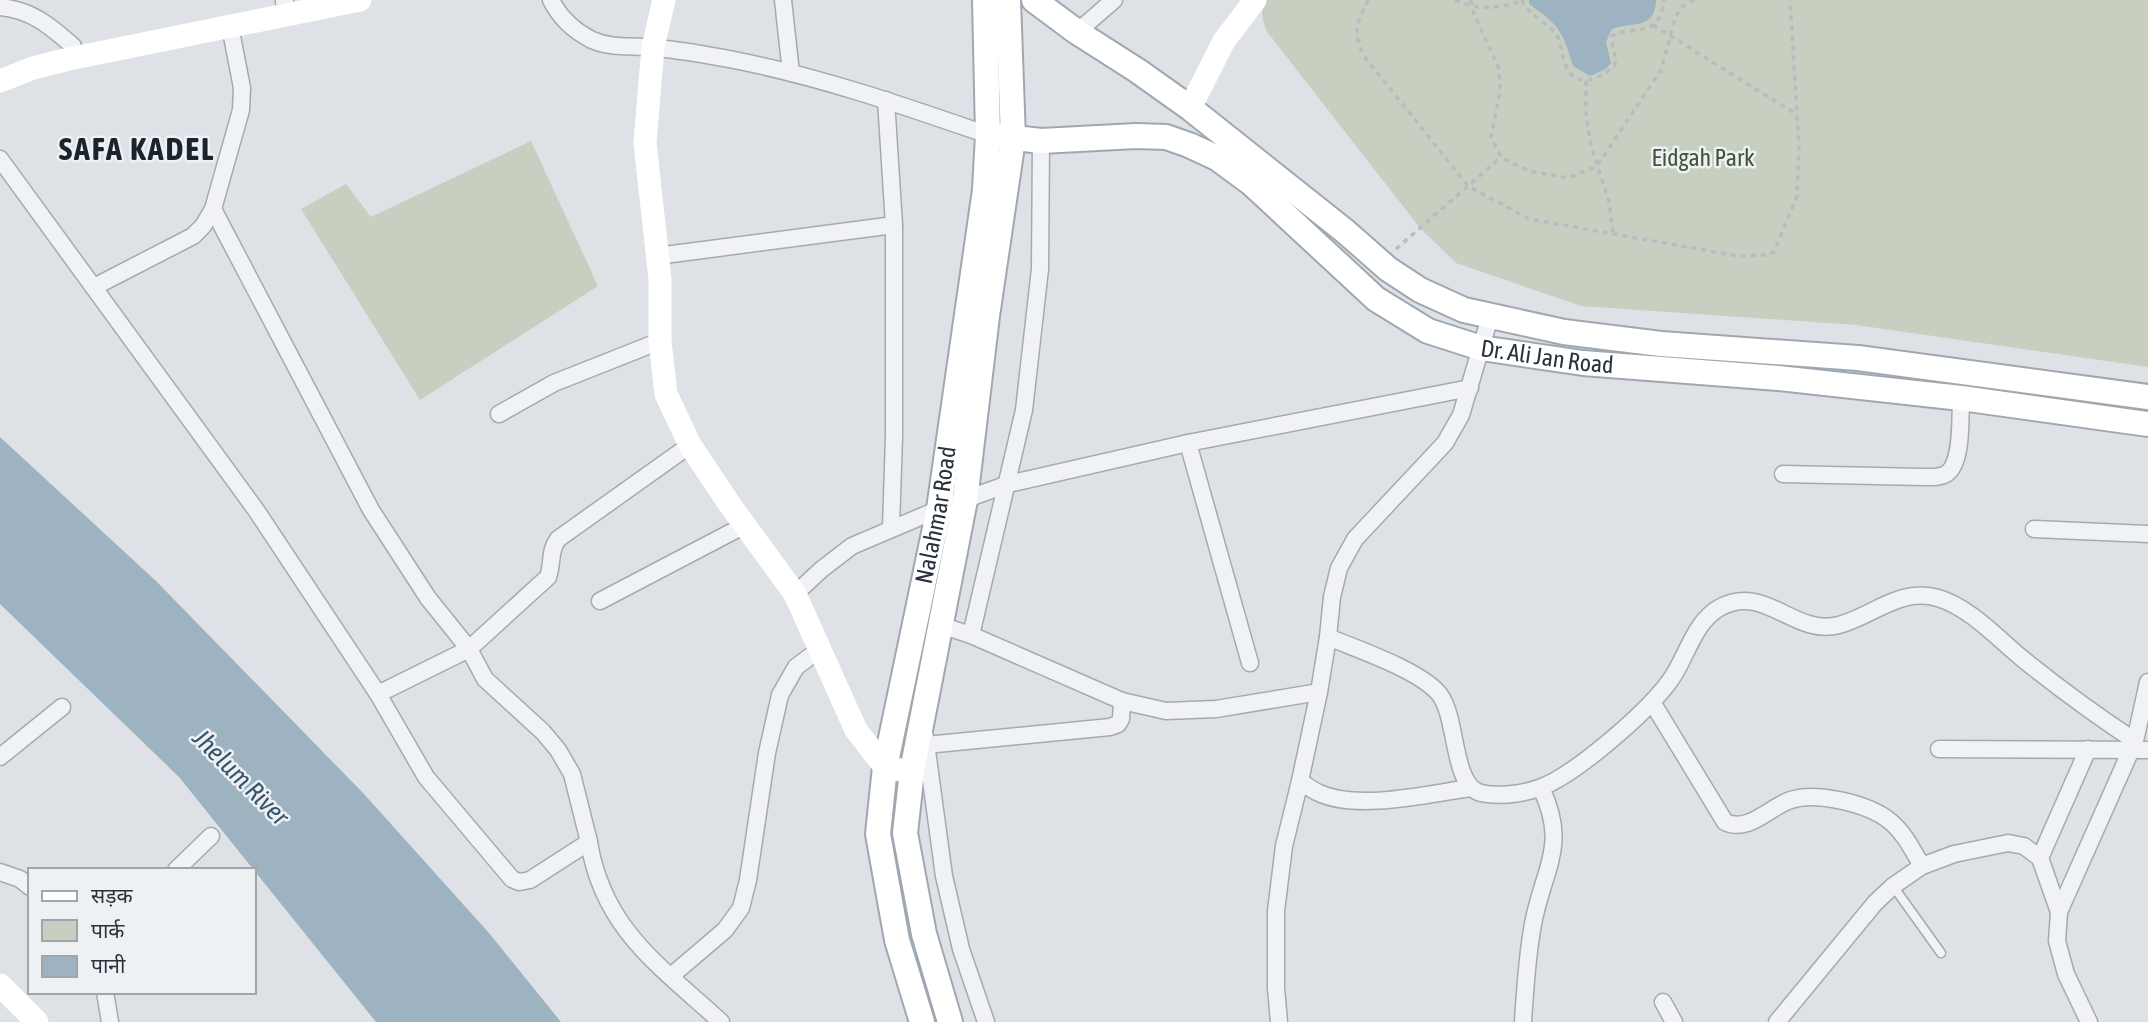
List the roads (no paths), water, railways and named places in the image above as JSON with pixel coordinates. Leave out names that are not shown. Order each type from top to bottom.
[{"type":"main road","name":"Nalahmar Road","points":[[922,1022],[897,940],[878,834],[885,767],[939,509],[985,190],[988,135],[985,0]]},
{"type":"main road","name":"Nalahmar Road","points":[[950,1022],[923,934],[905,833],[912,771],[965,500],[987,316],[1013,139],[1008,0]]},
{"type":"main road","name":"Dr. Ali Jan Road","points":[[1034,0],[1190,108],[1346,232],[1388,269],[1420,290],[1464,310],[1564,332],[1661,344],[1858,358],[2148,397]]},
{"type":"main road","points":[[988,135],[1013,139]]},
{"type":"main road","name":"Dr. Ali Jan Road","points":[[1013,139],[1041,141],[1166,137],[1217,158],[1251,183],[1376,299],[1428,331],[1481,348],[1583,363],[1961,398],[2148,424]]},
{"type":"street","points":[[0,81],[33,68],[69,59],[360,0]]},
{"type":"street","points":[[551,0],[572,28],[594,41],[620,47],[653,47],[791,73],[886,100],[988,135]]},
{"type":"street","points":[[664,0],[653,47],[645,143],[660,279],[660,341],[666,394],[690,446],[796,594],[856,730],[885,767],[912,771]]},
{"type":"street","points":[[783,0],[791,73]]},
{"type":"street","points":[[1077,32],[1114,0]]},
{"type":"street","points":[[1190,108],[1224,41],[1255,0]]},
{"type":"street","points":[[0,67],[20,59],[73,46],[289,1]]},
{"type":"street","points":[[0,7],[21,10],[41,18],[73,46]]},
{"type":"street","points":[[94,287],[193,236],[204,226],[213,209],[241,110],[242,88],[230,26]]},
{"type":"street","points":[[886,100],[894,225],[891,528]]},
{"type":"street","points":[[971,635],[1024,410],[1040,269],[1041,141]]},
{"type":"street","points":[[0,159],[256,510],[379,694],[426,778],[512,878],[519,882],[530,880],[589,842]]},
{"type":"street","points":[[213,209],[371,510],[428,598],[469,649],[485,679],[543,732],[558,750],[572,774],[594,871],[625,930],[721,1022]]},
{"type":"street","points":[[657,256],[894,225]]},
{"type":"street","points":[[1279,1022],[1276,911],[1284,846],[1319,692],[1332,597],[1339,568],[1355,539],[1445,443],[1461,415],[1490,317]]},
{"type":"street","points":[[499,414],[554,383],[660,341]]},
{"type":"street","points":[[796,594],[822,569],[852,547],[891,528],[1008,484],[1188,443],[1470,388]]},
{"type":"street","points":[[1783,474],[1938,477],[1948,473],[1955,463],[1958,446],[1961,398]]},
{"type":"street","points":[[1188,443],[1250,663]]},
{"type":"street","points":[[379,694],[469,649],[548,577],[552,546],[558,539],[690,446]]},
{"type":"street","points":[[600,601],[745,525]]},
{"type":"street","points":[[2034,529],[2148,534]]},
{"type":"street","points":[[1300,781],[1319,793],[1345,800],[1380,799],[1470,788],[1482,793],[1519,793],[1541,788],[1578,765],[1629,725],[1671,680],[1709,615],[1721,607],[1740,601],[1758,601],[1783,611],[1801,623],[1819,627],[1839,625],[1887,603],[1912,595],[1938,598],[1964,611],[2138,747]]},
{"type":"street","points":[[940,625],[971,635],[1122,701],[1166,711],[1216,709],[1319,692]]},
{"type":"street","points":[[1328,636],[1418,677],[1440,695],[1453,725],[1464,780],[1470,788]]},
{"type":"street","points":[[671,976],[725,930],[741,908],[748,880],[767,753],[780,695],[796,667],[820,649]]},
{"type":"street","points":[[2089,1022],[2066,974],[2057,940],[2059,912],[2138,747],[2148,689]]},
{"type":"street","points":[[926,745],[1110,727],[1118,724],[1121,719],[1122,701]]},
{"type":"street","points":[[1652,702],[1725,822],[1733,827],[1743,825],[1788,800],[1806,795],[1827,797],[1888,819],[1901,832],[1922,866]]},
{"type":"street","points":[[0,757],[61,707]]},
{"type":"street","points":[[922,716],[944,876],[961,949],[986,1022]]},
{"type":"street","points":[[1939,749],[2138,747]]},
{"type":"street","points":[[2040,858],[2088,749]]},
{"type":"street","points":[[1523,1022],[1533,921],[1552,862],[1555,831],[1550,807],[1541,788]]},
{"type":"street","points":[[178,868],[211,836]]},
{"type":"street","points":[[1777,1022],[1875,903],[1893,886],[1922,866],[1954,854],[2008,843],[2024,846],[2040,858],[2059,912]]},
{"type":"street","points":[[0,872],[20,879],[28,885]]},
{"type":"street","points":[[0,985],[37,1022]]},
{"type":"street","points":[[104,994],[110,1022]]},
{"type":"street","points":[[1663,1002],[1675,1022]]},
{"type":"lane","points":[[1893,886],[1941,953]]},
{"type":"water","points":[[1529,0],[1656,0],[1655,10],[1647,21],[1612,29],[1606,42],[1611,63],[1606,69],[1590,76],[1573,66],[1566,44],[1554,24],[1529,4]]},
{"type":"water","name":"Jhelum River","points":[[0,437],[157,582],[364,794],[489,933],[561,1022],[376,1022],[256,873],[256,868],[252,868],[179,777],[0,604]]},
{"type":"district","name":"SAFA KADEL","points":[[137,149]]},
{"type":"park label","name":"Eidgah Park","points":[[1703,158]]}]
